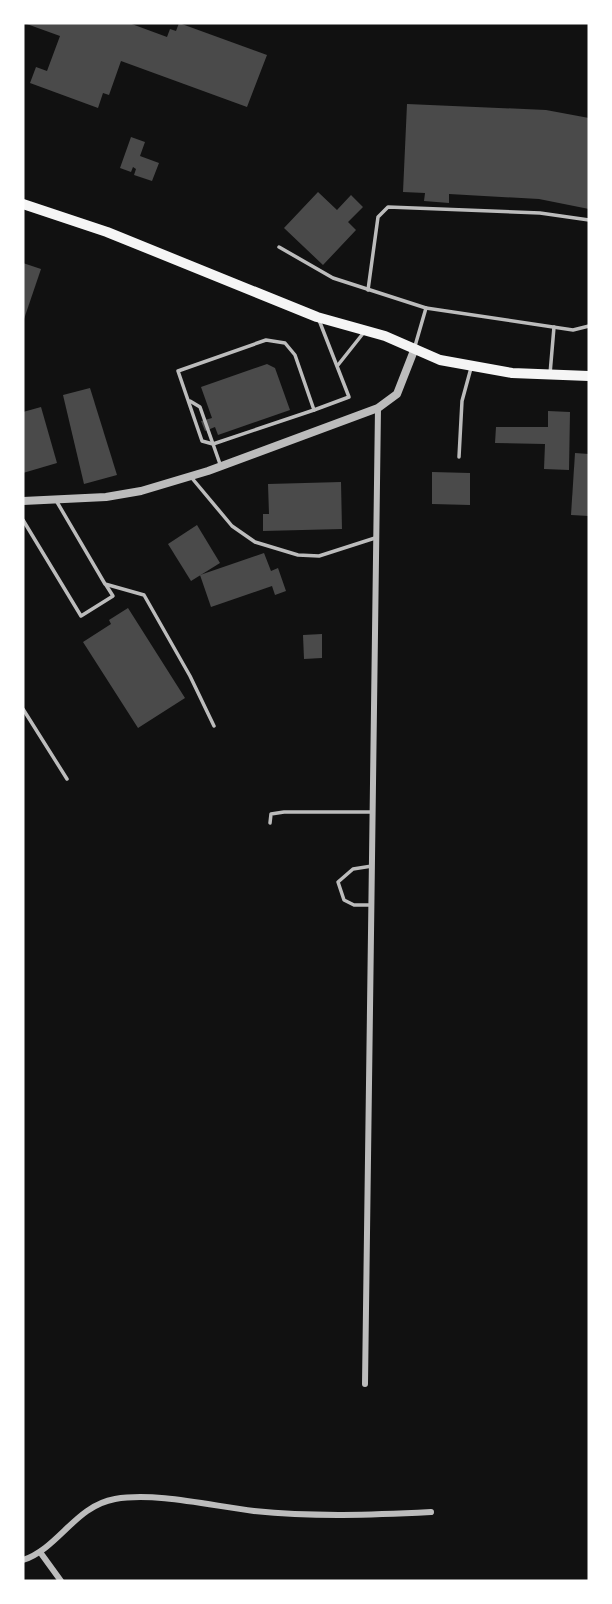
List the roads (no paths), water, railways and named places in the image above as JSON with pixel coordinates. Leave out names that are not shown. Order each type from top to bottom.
[{"type":"main road","points":[[23,204],[107,232],[317,317],[415,348],[440,360],[512,373],[589,376]]},
{"type":"street","points":[[23,501],[120,495],[220,466],[378,408],[397,394],[415,348]]},
{"type":"street","points":[[365,1384],[378,408]]},
{"type":"street","points":[[23,1560],[40,1552],[85,1512],[116,1499],[152,1499],[298,1515],[431,1512]]},
{"type":"street","points":[[40,1552],[61,1581]]},
{"type":"lane","points":[[368,290],[378,217],[388,207],[540,213],[589,220]]},
{"type":"lane","points":[[279,247],[333,278],[426,308],[573,330],[589,326]]},
{"type":"lane","points":[[415,348],[426,308]]},
{"type":"lane","points":[[314,410],[295,355],[285,344],[266,340],[178,371],[202,441],[213,444],[314,410],[349,397],[317,317]]},
{"type":"lane","points":[[550,373],[554,327]]},
{"type":"lane","points":[[338,365],[366,331]]},
{"type":"lane","points":[[459,457],[462,401],[471,366]]},
{"type":"lane","points":[[188,400],[201,407],[220,466]]},
{"type":"lane","points":[[190,476],[232,526],[255,542],[298,555],[318,556],[377,537]]},
{"type":"lane","points":[[23,520],[81,616],[113,596],[56,500]]},
{"type":"lane","points":[[106,584],[144,595],[190,676],[214,726]]},
{"type":"lane","points":[[23,709],[67,779]]},
{"type":"lane","points":[[270,823],[271,814],[284,812],[372,812]]},
{"type":"lane","points":[[372,866],[353,869],[338,882],[344,900],[354,905],[372,905]]}]
